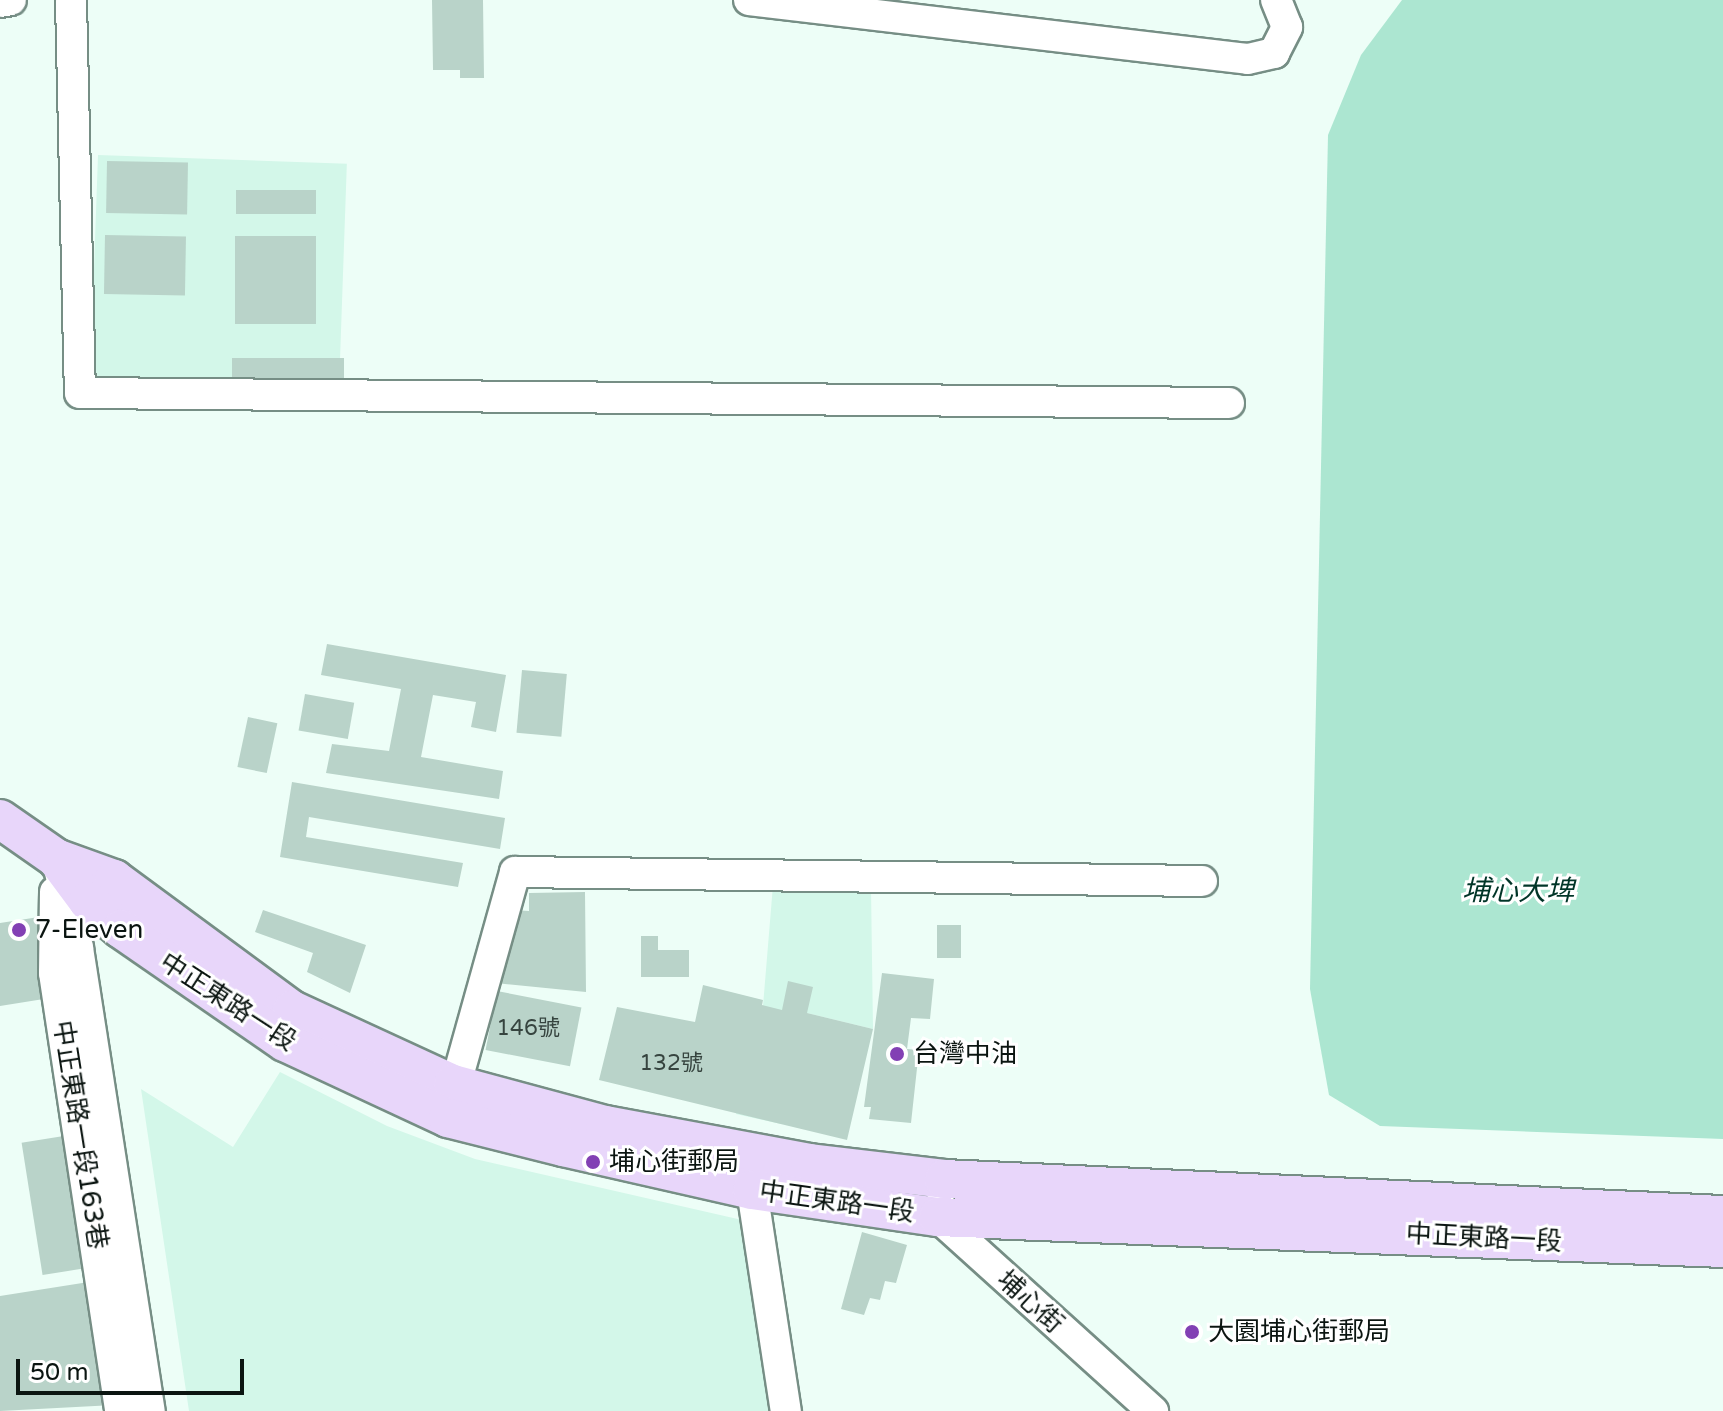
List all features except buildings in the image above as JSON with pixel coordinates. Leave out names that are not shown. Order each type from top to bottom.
[{"type":"main road","name":"中正東路一段","points":[[0,819],[56,858],[114,879],[292,1010],[451,1101],[752,1190],[938,1217],[1723,1248]]},
{"type":"main road","name":"中正東路一段","points":[[451,1101],[605,1125],[810,1163],[944,1179],[1723,1215]]},
{"type":"street","points":[[0,2],[11,0]]},
{"type":"street","points":[[71,0],[80,393],[1229,403]]},
{"type":"street","points":[[749,0],[1248,59],[1274,53],[1287,27],[1276,0]]},
{"type":"street","points":[[56,858],[78,948],[150,1411]]},
{"type":"street","name":"中正東路一段163巷","points":[[56,858],[54,973],[120,1411]]},
{"type":"street","points":[[451,1101],[515,872],[1202,881]]},
{"type":"street","points":[[938,1217],[944,1179]]},
{"type":"street","points":[[752,1190],[786,1411]]},
{"type":"street","name":"埔心街","points":[[938,1217],[1153,1411]]},
{"type":"shaded area","points":[[98,155],[347,164],[339,393],[90,384]]},
{"type":"shaded area","points":[[773,885],[871,888],[873,1029],[807,1013],[781,1124],[736,1114],[763,1006]]},
{"type":"shaded area","points":[[280,1072],[387,1126],[475,1159],[742,1220],[772,1411],[189,1411],[141,1089],[233,1147]]},
{"type":"water","name":"埔心大埤","points":[[1402,0],[1723,0],[1723,1139],[1380,1126],[1329,1095],[1310,989],[1328,135],[1361,55]]},
{"type":"place","name":"7-Eleven","points":[[19,930]]},
{"type":"place","name":"台灣中油","points":[[897,1054]]},
{"type":"place","name":"埔心街郵局","points":[[593,1162]]},
{"type":"place","name":"大園埔心街郵局","points":[[1192,1332]]}]
